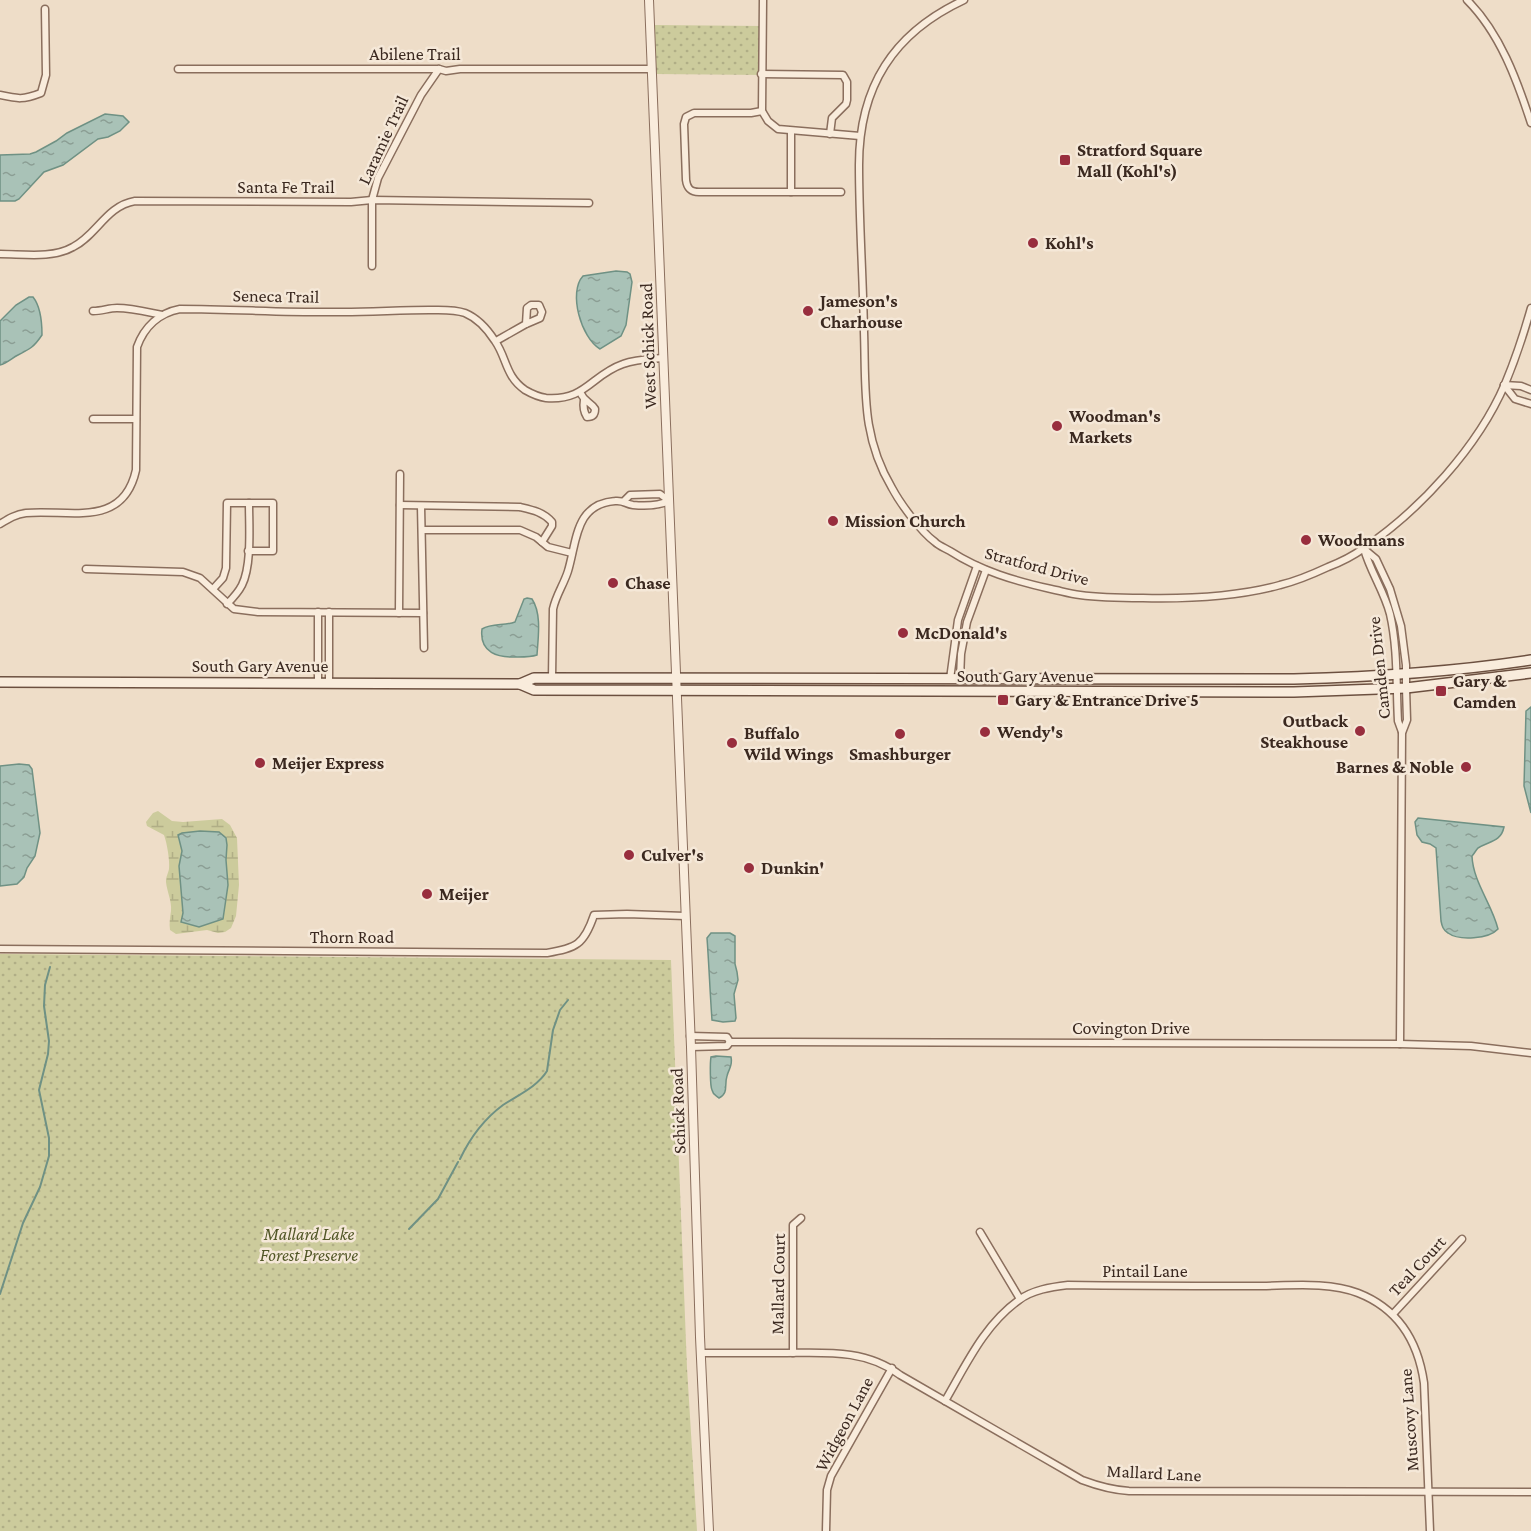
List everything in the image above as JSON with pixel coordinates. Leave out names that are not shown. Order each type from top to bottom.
[{"type":"main road","name":"South Gary Avenue","points":[[520,684],[534,678],[676,677],[1294,680],[1401,675],[1531,660]]},
{"type":"main road","name":"South Gary Avenue","points":[[0,682],[520,684],[534,690],[1287,693],[1402,688],[1531,673]]},
{"type":"street","name":"West Schick Road","points":[[649,0],[676,690]]},
{"type":"street","points":[[763,0],[762,111],[768,122],[773,127],[791,131],[860,136]]},
{"type":"street","name":"Stratford Drive","points":[[964,0],[942,11],[909,35],[888,60],[879,73],[872,90],[861,124],[858,146],[865,386],[871,437],[883,472],[903,506],[934,542],[967,562],[1034,585],[1076,595],[1124,599],[1231,594],[1281,585],[1345,560],[1364,549],[1400,520],[1438,484],[1472,441],[1504,385],[1531,308]]},
{"type":"street","points":[[1467,0],[1501,48],[1527,101],[1531,123]]},
{"type":"street","points":[[0,95],[28,99],[41,93],[46,75],[45,9]]},
{"type":"street","name":"Abilene Trail","points":[[178,69],[439,69],[446,71],[460,69],[652,69]]},
{"type":"street","name":"Laramie Trail","points":[[372,266],[372,200],[378,178],[421,95],[439,69]]},
{"type":"street","points":[[762,74],[843,75],[848,82],[847,100],[832,118],[830,134]]},
{"type":"street","points":[[762,111],[694,113],[686,117],[684,124],[686,180],[690,190],[699,192],[841,192]]},
{"type":"street","points":[[791,131],[791,192]]},
{"type":"street","name":"Santa Fe Trail","points":[[0,254],[54,254],[70,249],[83,241],[115,208],[135,201],[351,202],[372,200],[589,203]]},
{"type":"street","points":[[93,311],[116,308],[162,315]]},
{"type":"street","name":"Seneca Trail","points":[[162,315],[168,311],[180,309],[298,312],[452,310],[466,313],[476,319],[496,341],[515,383],[540,397],[566,397],[587,388],[599,376],[622,364],[636,360],[663,358]]},
{"type":"street","points":[[0,524],[26,513],[95,513],[121,501],[134,480],[136,470],[137,347],[143,332],[162,315]]},
{"type":"street","points":[[496,341],[526,324]]},
{"type":"street","points":[[1504,385],[1521,386],[1531,390]]},
{"type":"street","points":[[1504,385],[1515,399],[1531,404]]},
{"type":"street","points":[[580,392],[584,400]]},
{"type":"street","points":[[93,419],[136,419]]},
{"type":"street","points":[[399,613],[400,474]]},
{"type":"street","points":[[552,678],[553,609],[565,581],[575,536],[584,518],[595,506],[614,501],[661,505],[669,501],[660,494],[630,495],[624,501]]},
{"type":"street","points":[[213,590],[224,578],[226,568],[227,503],[273,503],[273,551],[248,551]]},
{"type":"street","points":[[227,604],[236,595],[245,579],[249,503]]},
{"type":"street","points":[[400,505],[520,507],[536,511],[547,516],[552,522],[542,542]]},
{"type":"street","points":[[421,506],[424,648]]},
{"type":"street","points":[[422,530],[520,530],[548,547],[572,553]]},
{"type":"street","name":"Camden Drive","points":[[1364,549],[1389,611],[1407,720],[1402,733],[1400,1044]]},
{"type":"street","points":[[950,679],[958,620],[977,566]]},
{"type":"street","points":[[86,569],[183,572],[200,578],[234,609],[258,612],[423,613]]},
{"type":"street","points":[[960,679],[961,654],[967,622],[986,570]]},
{"type":"street","points":[[318,612],[318,683]]},
{"type":"street","points":[[329,612],[329,683]]},
{"type":"street","name":"Schick Road","points":[[676,690],[709,1531]]},
{"type":"street","name":"Thorn Road","points":[[0,949],[547,953],[575,947],[589,931],[594,915],[685,916]]},
{"type":"street","name":"Covington Drive","points":[[690,1036],[728,1037],[730,1042]]},
{"type":"street","name":"Covington Drive","points":[[691,1047],[727,1046],[730,1042],[1400,1044],[1471,1046],[1531,1053]]},
{"type":"street","name":"Mallard Court","points":[[793,1353],[793,1225],[801,1218]]},
{"type":"street","points":[[980,1232],[1020,1299]]},
{"type":"street","name":"Teal Court","points":[[1393,1314],[1462,1239]]},
{"type":"street","name":"Pintail Lane","points":[[945,1401],[989,1328],[1020,1299],[1045,1289],[1068,1286],[1337,1287],[1376,1301],[1393,1314]]},
{"type":"street","name":"Muscovy Lane","points":[[1393,1314],[1412,1340],[1421,1365],[1424,1383],[1430,1531]]},
{"type":"street","name":"Mallard Lane","points":[[701,1353],[844,1353],[868,1358],[892,1368],[900,1375],[1082,1480],[1113,1490],[1531,1492]]},
{"type":"street","name":"Widgeon Lane","points":[[826,1531],[827,1490],[831,1476],[892,1368]]},
{"type":"green space","points":[[653,25],[764,26],[764,75],[654,74]]},
{"type":"green space","points":[[158,811],[172,821],[222,819],[230,825],[237,838],[239,885],[236,916],[231,928],[225,932],[207,930],[176,934],[170,930],[171,907],[166,882],[169,857],[166,843],[164,835],[147,826],[146,822],[153,813]]},
{"type":"green space","name":"Mallard Lake Forest Preserve","points":[[0,954],[671,960],[687,1368],[697,1531],[0,1531]]},
{"type":"water","points":[[105,114],[123,116],[129,122],[120,131],[98,139],[63,165],[44,172],[19,199],[0,201],[0,155],[36,152]]},
{"type":"water","points":[[616,271],[630,274],[632,282],[626,325],[621,336],[600,349],[587,335],[582,325],[577,303],[579,283],[583,276]]},
{"type":"water","points":[[33,297],[38,305],[42,335],[32,347],[0,365],[0,321],[16,305]]},
{"type":"water","points":[[524,599],[532,599],[537,612],[539,626],[537,655],[511,657],[491,652],[484,644],[482,629],[515,622]]},
{"type":"water","points":[[1531,707],[1531,813],[1524,786],[1526,711]]},
{"type":"water","points":[[29,765],[32,769],[40,833],[35,856],[24,877],[17,884],[0,886],[0,766]]},
{"type":"water","points":[[1418,818],[1504,827],[1500,836],[1478,848],[1472,856],[1479,884],[1498,929],[1494,932],[1481,937],[1466,938],[1453,936],[1444,929],[1441,921],[1436,848],[1422,842],[1417,835],[1415,822]]},
{"type":"water","points":[[200,831],[219,832],[226,838],[228,885],[223,919],[199,927],[181,922],[183,913],[179,866],[182,851],[178,835]]},
{"type":"water","points":[[711,933],[730,933],[735,936],[735,964],[738,980],[734,994],[735,1021],[712,1020],[707,938]]},
{"type":"water","points":[[711,1057],[731,1057],[725,1091],[719,1098],[713,1093],[711,1084]]},
{"type":"waterway","points":[[0,1294],[23,1223],[40,1187],[49,1156],[49,1138],[39,1090],[48,1054],[49,1041],[44,1006],[45,985],[50,967]]},
{"type":"waterway","points":[[460,1159],[473,1136],[490,1116],[543,1077],[547,1071],[553,1030],[560,1010],[568,1000]]},
{"type":"waterway","points":[[409,1229],[438,1199],[458,1162]]},
{"type":"place","name":"Stratford Square Mall (Kohl's)","points":[[1065,160]]},
{"type":"place","name":"Kohl's","points":[[1033,243]]},
{"type":"place","name":"Jameson's Charhouse","points":[[808,311]]},
{"type":"place","name":"Woodman's Markets","points":[[1057,426]]},
{"type":"place","name":"Mission Church","points":[[833,521]]},
{"type":"place","name":"Woodmans","points":[[1306,540]]},
{"type":"place","name":"Chase","points":[[613,583]]},
{"type":"place","name":"McDonald's","points":[[903,633]]},
{"type":"place","name":"Gary & Camden","points":[[1441,691]]},
{"type":"place","name":"Gary & Entrance Drive 5","points":[[1003,700]]},
{"type":"place","name":"Outback Steakhouse","points":[[1360,731]]},
{"type":"place","name":"Wendy's","points":[[985,732]]},
{"type":"place","name":"Smashburger","points":[[900,734]]},
{"type":"place","name":"Buffalo Wild Wings","points":[[732,743]]},
{"type":"place","name":"Meijer Express","points":[[260,763]]},
{"type":"place","name":"Barnes & Noble","points":[[1466,767]]},
{"type":"place","name":"Culver's","points":[[629,855]]},
{"type":"place","name":"Dunkin'","points":[[749,868]]},
{"type":"place","name":"Meijer","points":[[427,894]]}]
